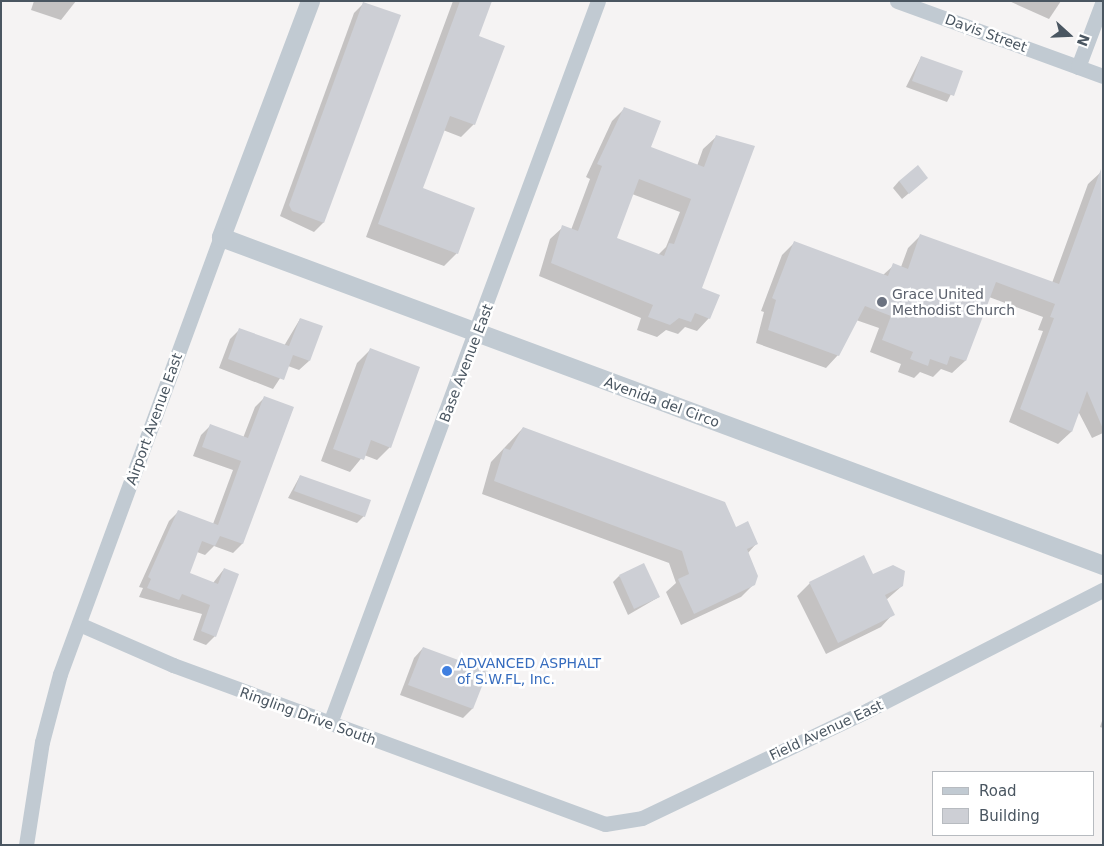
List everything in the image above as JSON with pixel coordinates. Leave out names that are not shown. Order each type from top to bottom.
[{"type":"street","name":"Airport Avenue East","points":[[26,845],[47,719],[79,624],[310,1]]},
{"type":"street","name":"Base Avenue East","points":[[330,723],[477,333],[598,1]]},
{"type":"street","name":"Davis Street","points":[[897,1],[1103,76]]},
{"type":"street","points":[[1078,67],[1103,1]]},
{"type":"street","name":"Avenida del Circo","points":[[222,237],[1103,566]]},
{"type":"street","name":"Field Avenue East","points":[[540,802],[605,824],[642,818],[1103,590]]},
{"type":"street","name":"Ringling Drive South","points":[[79,624],[172,665],[540,802]]},
{"type":"building","points":[[460,1],[492,1],[479,36],[505,46],[475,125],[450,116],[423,188],[475,208],[458,254],[378,224]]},
{"type":"building","points":[[363,2],[401,15],[324,223],[292,211],[289,205]]},
{"type":"building","points":[[921,56],[963,71],[954,96],[912,81]]},
{"type":"building","points":[[624,107],[661,121],[651,147],[704,167],[716,135],[755,146],[702,288],[720,295],[710,319],[695,313],[691,322],[679,318],[670,325],[648,317],[653,305],[551,263],[562,225],[578,231],[602,166],[597,164]],"holes":[[[639,179],[691,199],[674,244],[669,243],[664,256],[617,238]]]},
{"type":"building","points":[[918,165],[928,178],[909,194],[899,181]]},
{"type":"building","name":"Grace United Methodist Church","points":[[1101,169],[1103,429],[1087,391],[1072,432],[1020,409],[1054,318],[1050,317],[1055,304],[996,282],[966,361],[950,356],[947,365],[930,359],[928,366],[910,359],[913,352],[882,340],[891,316],[865,306],[839,356],[768,330],[776,300],[772,298],[794,241],[888,276],[893,263],[908,269],[920,234],[1059,284]]},
{"type":"building","points":[[300,318],[323,326],[310,361],[293,355],[284,380],[228,359],[239,328],[289,346]]},
{"type":"building","points":[[370,348],[420,367],[391,448],[371,440],[364,460],[333,449]]},
{"type":"building","points":[[264,396],[294,407],[243,544],[220,536],[215,546],[202,541],[190,573],[218,584],[224,568],[239,574],[216,637],[201,631],[210,605],[182,594],[179,600],[147,588],[151,579],[148,577],[178,510],[218,525],[241,461],[202,447],[210,424],[248,438]]},
{"type":"building","points":[[523,427],[725,502],[736,527],[748,521],[758,544],[747,549],[758,576],[755,585],[694,614],[678,579],[689,574],[682,551],[494,481],[504,448],[510,450]]},
{"type":"building","points":[[300,475],[371,500],[365,517],[294,491]]},
{"type":"building","points":[[864,555],[873,574],[893,565],[905,571],[903,586],[885,595],[895,615],[838,643],[809,582]]},
{"type":"building","points":[[644,563],[660,597],[634,609],[619,575]]},
{"type":"building","points":[[423,647],[488,671],[473,709],[408,685]]},
{"type":"place","name":"Grace United Methodist Church","points":[[882,302]]},
{"type":"place","name":"ADVANCED ASPHALT of S.W.FL, Inc.","points":[[447,671]]}]
